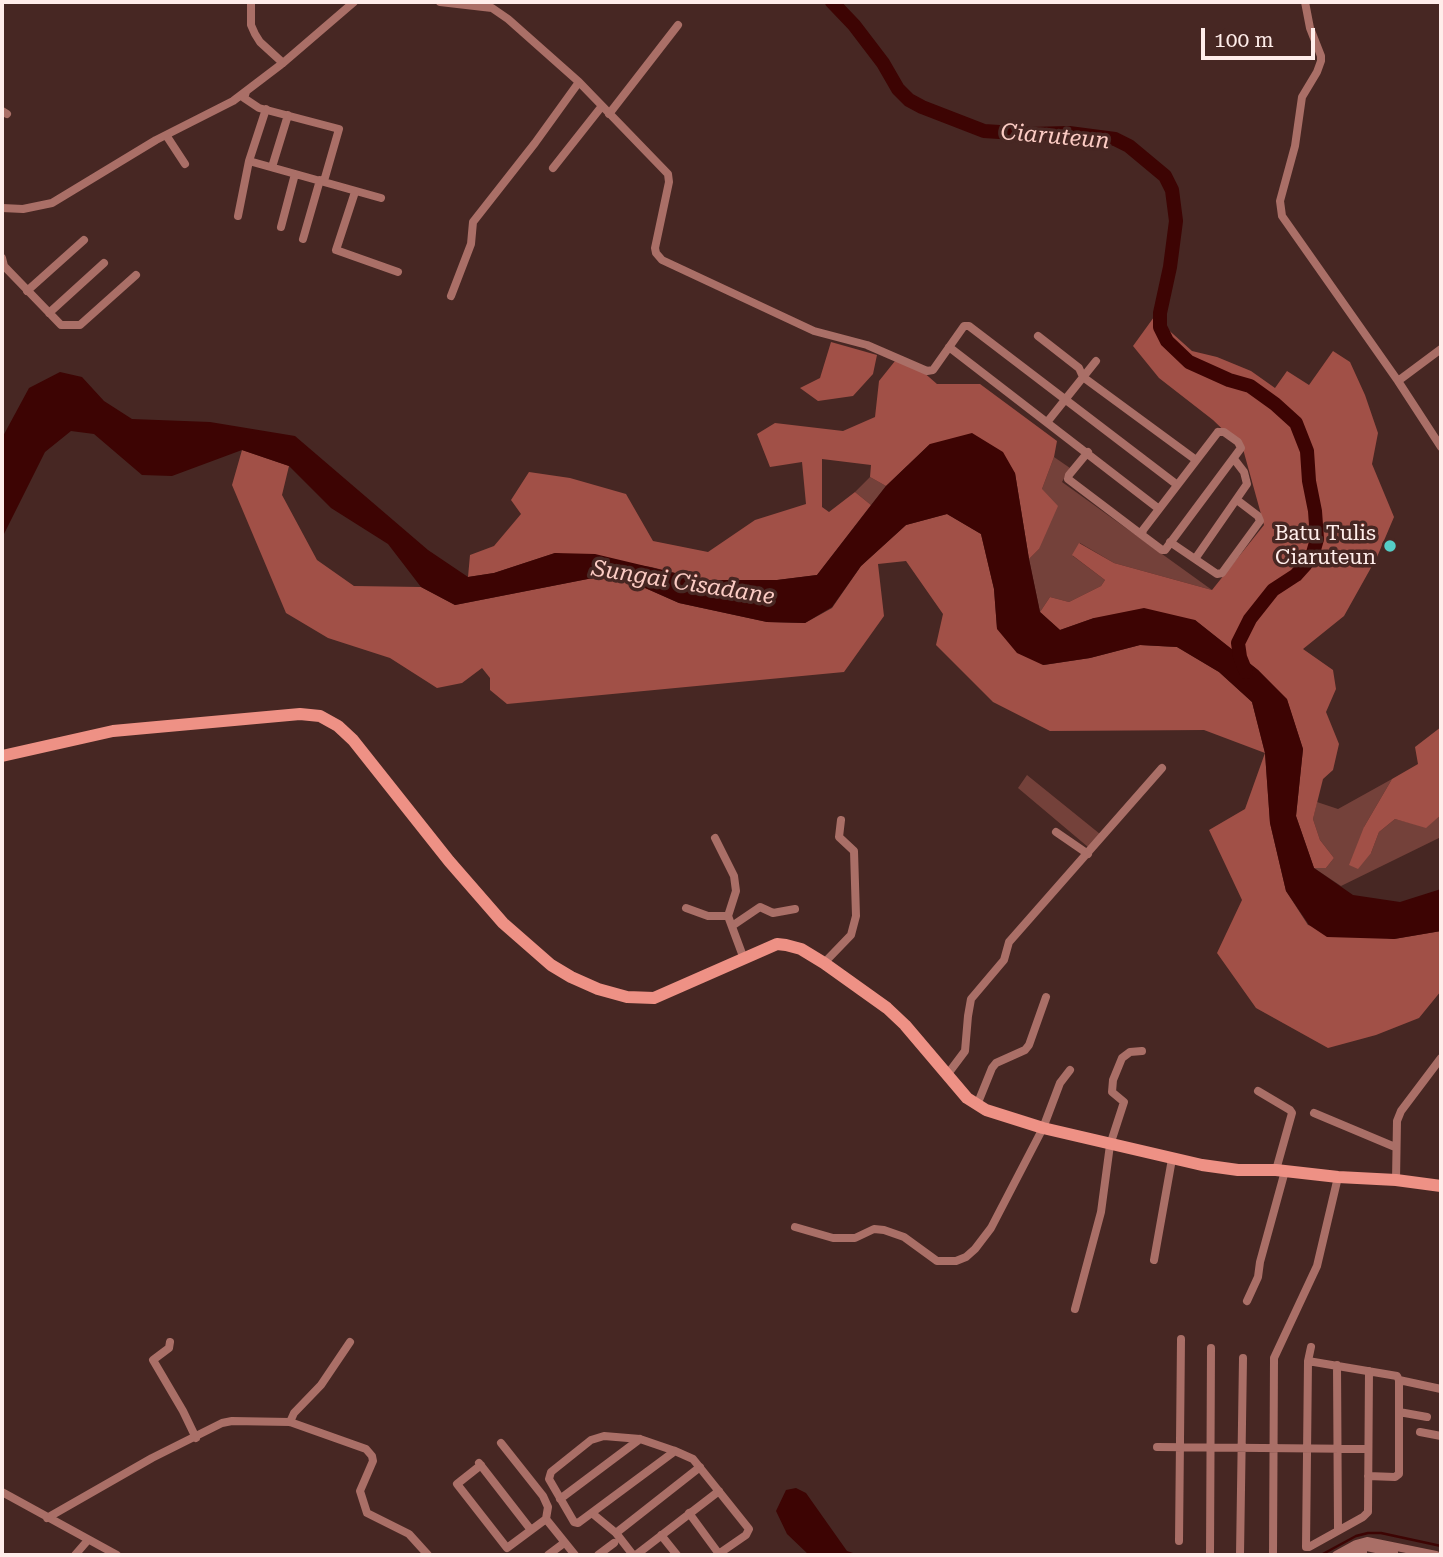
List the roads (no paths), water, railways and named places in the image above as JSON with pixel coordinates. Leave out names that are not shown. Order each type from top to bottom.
[{"type":"main road","points":[[2,756],[113,731],[300,714],[320,716],[338,726],[353,740],[449,861],[503,923],[539,955],[571,977],[618,995],[636,999],[654,998],[777,944],[794,946],[824,963],[887,1008],[905,1025],[967,1098],[986,1110],[1043,1128],[1172,1159],[1238,1170],[1396,1180],[1441,1186]]},
{"type":"street","points":[[251,2],[251,25],[255,34],[260,42],[284,62]]},
{"type":"street","points":[[2,208],[23,209],[52,203],[166,135],[217,110],[246,92],[354,2]]},
{"type":"street","points":[[440,2],[492,8],[499,12],[579,82],[668,174],[669,182],[655,248],[663,260],[814,331],[867,345],[927,371],[933,370],[964,326],[970,326],[1176,484]]},
{"type":"street","points":[[1305,2],[1321,61],[1302,97],[1295,146],[1280,209],[1286,223],[1398,381],[1441,447]]},
{"type":"street","points":[[610,114],[678,25]]},
{"type":"street","points":[[452,296],[471,244],[473,222],[535,144],[579,82]]},
{"type":"street","points":[[246,92],[244,98],[248,102],[339,129],[303,239]]},
{"type":"street","points":[[553,168],[602,106]]},
{"type":"street","points":[[238,216],[249,161],[266,109]]},
{"type":"street","points":[[272,167],[288,115]]},
{"type":"street","points":[[166,135],[185,164]]},
{"type":"street","points":[[249,161],[381,198]]},
{"type":"street","points":[[281,228],[295,174]]},
{"type":"street","points":[[355,192],[336,250],[398,272]]},
{"type":"street","points":[[27,291],[84,240]]},
{"type":"street","points":[[2,258],[5,266],[27,291],[61,325],[79,325],[136,275]]},
{"type":"street","points":[[49,313],[103,263]]},
{"type":"street","points":[[1038,336],[1079,368],[1083,377],[1196,460]]},
{"type":"street","points":[[949,346],[1158,509]]},
{"type":"street","points":[[1398,381],[1441,349]]},
{"type":"street","points":[[1048,421],[1096,361]]},
{"type":"street","points":[[1088,453],[1068,479],[1142,535],[1162,550],[1234,459],[1241,448],[1240,445],[1221,432],[1176,484],[1142,535]]},
{"type":"street","points":[[1195,559],[1247,484],[1234,459]]},
{"type":"street","points":[[1170,542],[1217,574],[1222,573],[1260,521],[1258,516],[1237,500]]},
{"type":"street","points":[[947,1075],[965,1051],[971,999],[1004,960],[1009,942],[1162,768]]},
{"type":"street","points":[[824,963],[851,934],[856,916],[854,851],[839,837],[841,820]]},
{"type":"street","points":[[1056,832],[1087,854]]},
{"type":"street","points":[[715,838],[736,884],[735,898],[727,916]]},
{"type":"street","points":[[732,926],[760,907],[773,913],[795,909]]},
{"type":"street","points":[[686,908],[708,916],[727,916]]},
{"type":"street","points":[[727,916],[744,959]]},
{"type":"street","points":[[977,1105],[996,1063],[1025,1050],[1029,1045],[1046,997]]},
{"type":"street","points":[[1076,1309],[1101,1212],[1111,1145],[1124,1102],[1112,1092],[1113,1080],[1122,1058],[1130,1052],[1142,1051]]},
{"type":"street","points":[[1396,1180],[1396,1121],[1441,1058]]},
{"type":"street","points":[[795,1227],[833,1238],[855,1238],[874,1229],[884,1230],[904,1237],[937,1261],[956,1261],[966,1256],[983,1240],[1043,1128],[1060,1083],[1070,1070]]},
{"type":"street","points":[[1247,1301],[1258,1277],[1292,1113],[1258,1091]]},
{"type":"street","points":[[1314,1112],[1395,1147]]},
{"type":"street","points":[[1154,1260],[1172,1159]]},
{"type":"street","points":[[1273,1555],[1275,1358],[1317,1266],[1338,1177]]},
{"type":"street","points":[[1179,1541],[1181,1339]]},
{"type":"street","points":[[170,1342],[169,1348],[153,1360],[196,1438]]},
{"type":"street","points":[[290,1422],[294,1413],[321,1385],[350,1342]]},
{"type":"street","points":[[1311,1347],[1308,1360],[1306,1547],[1368,1512],[1368,1371]]},
{"type":"street","points":[[1210,1555],[1211,1348]]},
{"type":"street","points":[[1240,1555],[1243,1358]]},
{"type":"street","points":[[1308,1360],[1397,1376],[1399,1380],[1441,1389]]},
{"type":"street","points":[[1338,1365],[1338,1530]]},
{"type":"street","points":[[1368,1476],[1399,1474],[1399,1380]]},
{"type":"street","points":[[1399,1412],[1427,1417]]},
{"type":"street","points":[[47,1518],[152,1458],[196,1438],[213,1427],[232,1421],[290,1422],[366,1449],[373,1461],[360,1491],[367,1513],[409,1534],[428,1555]]},
{"type":"street","points":[[1420,1432],[1441,1436]]},
{"type":"street","points":[[675,1451],[578,1523],[574,1522],[549,1479],[551,1472],[591,1440],[611,1436],[640,1439],[675,1451],[693,1459],[749,1529],[746,1535],[718,1554],[689,1513]]},
{"type":"street","points":[[560,1499],[640,1439]]},
{"type":"street","points":[[501,1443],[543,1496],[548,1507],[546,1519],[531,1530],[506,1548],[457,1484],[479,1463],[531,1530]]},
{"type":"street","points":[[1157,1447],[1367,1449]]},
{"type":"street","points":[[616,1533],[700,1467]]},
{"type":"street","points":[[593,1514],[616,1533],[634,1555],[719,1491]]},
{"type":"street","points":[[2,1493],[117,1555]]},
{"type":"street","points":[[546,1519],[575,1555]]},
{"type":"street","points":[[661,1535],[677,1555]]},
{"type":"street","points":[[75,1555],[88,1540]]},
{"type":"street","points":[[1336,1555],[1367,1541],[1436,1555]]},
{"type":"street","points":[[548,1555],[564,1543]]},
{"type":"street","points":[[598,1555],[614,1543]]},
{"type":"street","points":[[1349,1555],[1363,1552],[1405,1555]]},
{"type":"water","name":"Sungai Cisadane","points":[[60,372],[82,377],[104,401],[132,419],[210,422],[295,436],[428,550],[468,577],[494,573],[555,553],[595,554],[704,580],[777,580],[817,575],[886,486],[930,444],[972,433],[1003,452],[1015,473],[1040,612],[1060,630],[1094,618],[1144,608],[1195,620],[1258,670],[1287,699],[1303,749],[1296,816],[1314,868],[1353,895],[1400,902],[1441,889],[1441,931],[1394,939],[1327,937],[1309,925],[1286,891],[1270,823],[1265,753],[1252,702],[1219,672],[1177,647],[1140,645],[1090,658],[1043,665],[1017,653],[997,629],[994,589],[981,534],[947,514],[906,525],[861,566],[832,607],[805,623],[767,622],[679,603],[627,580],[603,576],[455,605],[421,587],[388,544],[331,508],[289,466],[242,450],[172,476],[142,475],[94,434],[71,431],[45,452],[2,538],[2,438],[29,388]]},
{"type":"water","points":[[796,1488],[806,1493],[847,1551],[859,1555],[809,1555],[787,1534],[776,1511],[786,1490]]},
{"type":"waterway","name":"Ciaruteun","points":[[832,2],[854,25],[883,63],[898,89],[909,100],[922,107],[984,131],[1069,133],[1115,139],[1129,146],[1165,176],[1172,190],[1176,221],[1160,313],[1160,327],[1167,341],[1189,362],[1229,380],[1250,386],[1275,404],[1296,423],[1307,451],[1317,539],[1313,553],[1305,565],[1296,575],[1273,590],[1250,619],[1238,643],[1246,672]]},
{"type":"waterway","points":[[1321,1555],[1356,1536],[1368,1533],[1381,1533],[1441,1546]]},
{"type":"place","name":"Batu Tulis Ciaruteun","points":[[1390,546]]}]
